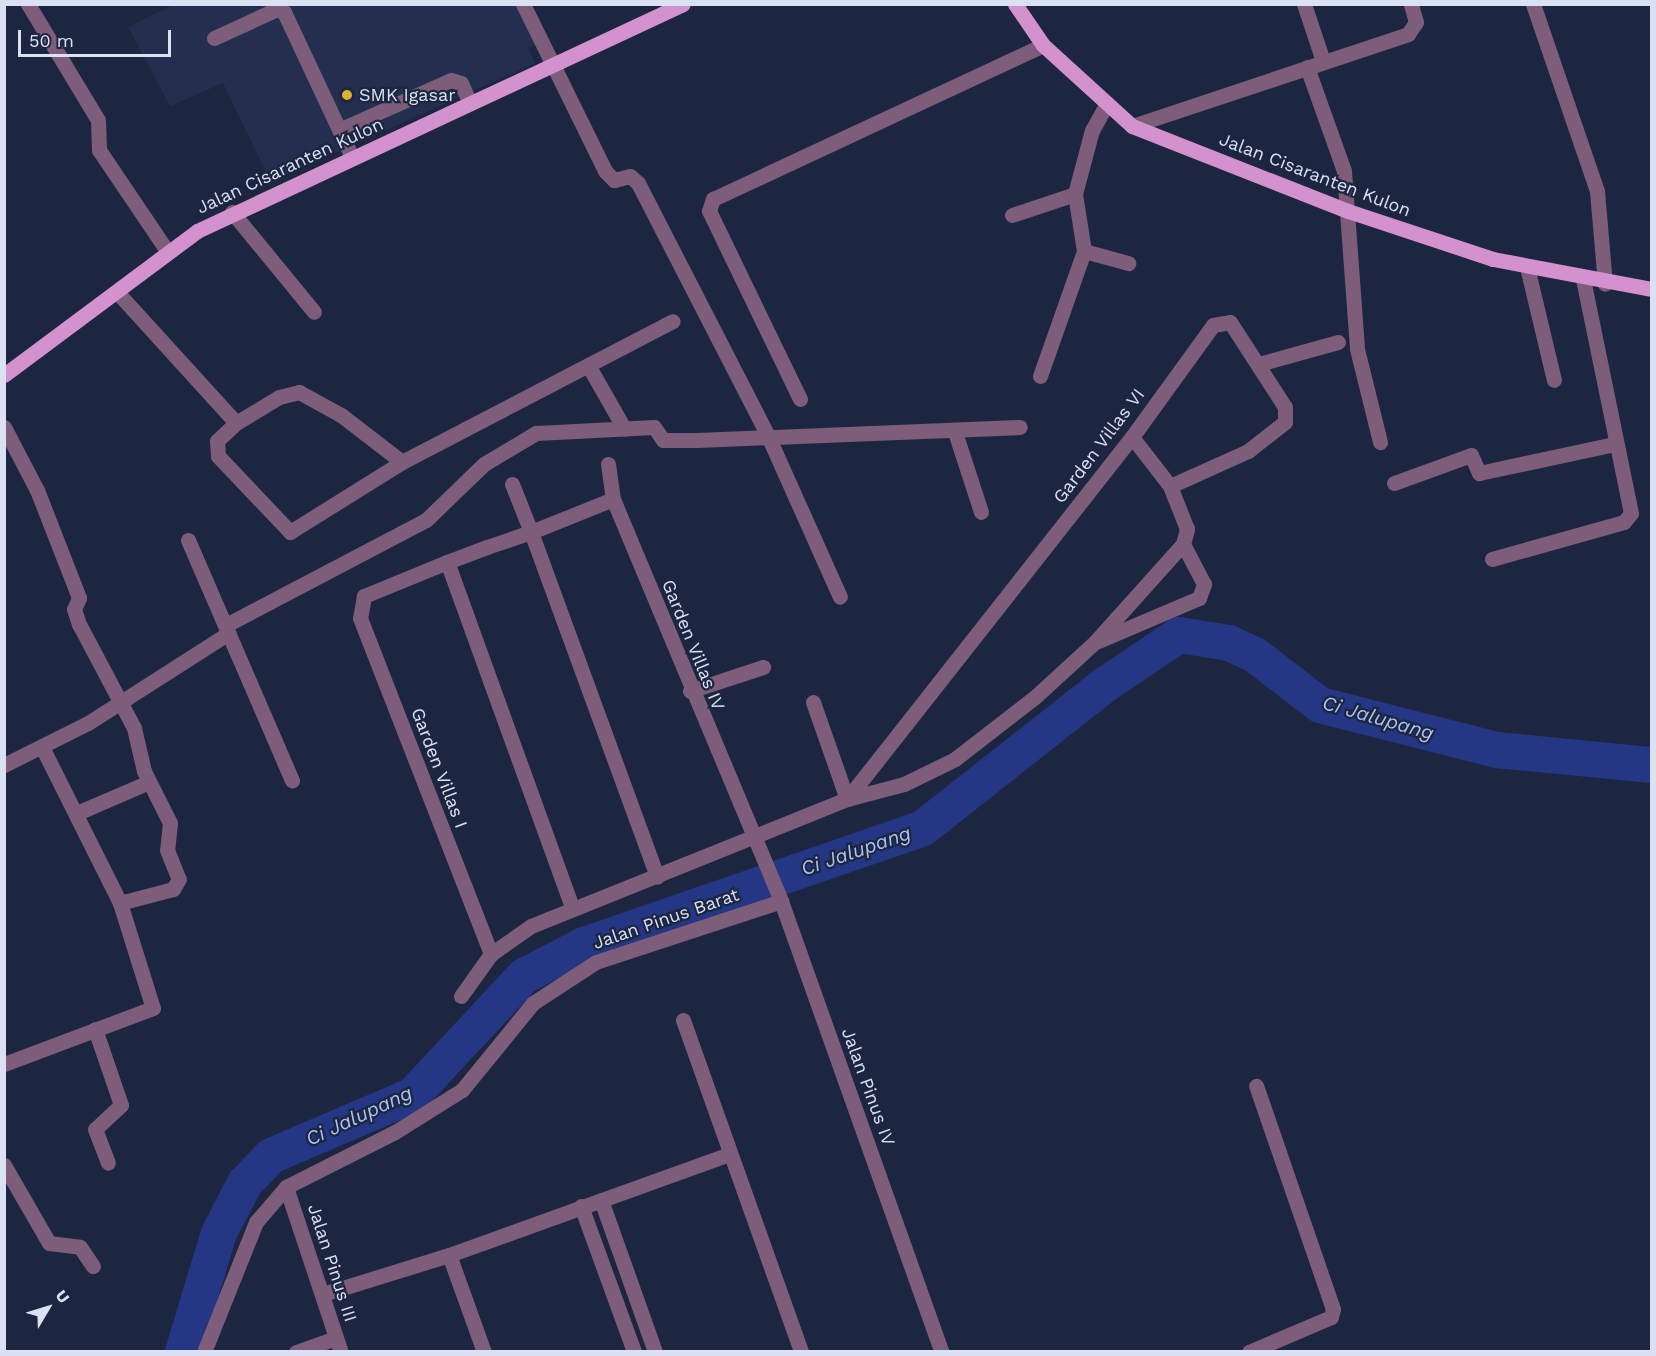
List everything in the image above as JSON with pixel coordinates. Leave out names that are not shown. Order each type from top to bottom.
[{"type":"main road","name":"Jalan Cisaranten Kulon","points":[[4,375],[117,292],[167,251],[232,212],[555,66],[682,4]]},
{"type":"main road","name":"Jalan Cisaranten Kulon","points":[[1015,4],[1043,45],[1106,107],[1132,126],[1348,211],[1527,267],[1582,280],[1652,289]]},
{"type":"street","points":[[28,4],[98,120],[99,150],[167,251]]},
{"type":"street","points":[[523,4],[609,178],[630,176],[638,183],[768,436],[840,597]]},
{"type":"street","points":[[1304,4],[1323,61]]},
{"type":"street","points":[[1132,126],[1408,34],[1416,22],[1411,4]]},
{"type":"street","points":[[1533,4],[1597,191],[1605,284]]},
{"type":"street","points":[[214,38],[277,9],[284,12],[341,129],[352,157]]},
{"type":"street","points":[[800,399],[709,211],[714,199],[1043,45]]},
{"type":"street","points":[[1307,67],[1344,171],[1358,349],[1380,442]]},
{"type":"street","points":[[341,129],[451,80],[460,83],[470,103]]},
{"type":"street","points":[[1040,376],[1084,251],[1075,194],[1092,130],[1106,107]]},
{"type":"street","points":[[1011,214],[1075,194]]},
{"type":"street","points":[[232,212],[314,312]]},
{"type":"street","points":[[1084,251],[1128,263]]},
{"type":"street","points":[[1527,267],[1554,380]]},
{"type":"street","points":[[1492,559],[1629,519],[1582,280]]},
{"type":"street","points":[[117,292],[236,423]]},
{"type":"street","points":[[402,462],[341,415],[299,392],[236,423],[217,441],[218,456],[290,532],[402,462],[673,321]]},
{"type":"street","name":"Garden Villas VI","points":[[848,799],[1132,437],[1212,325],[1230,322],[1285,407],[1286,422],[1248,451],[1170,486]]},
{"type":"street","points":[[1259,364],[1338,342]]},
{"type":"street","points":[[588,365],[624,428]]},
{"type":"street","points":[[4,427],[37,490],[79,598],[74,609],[134,728],[149,782],[170,823],[167,850],[178,884],[120,903]]},
{"type":"street","points":[[4,765],[43,749],[120,704],[227,629],[426,520],[484,464],[523,437],[654,427],[663,440],[955,432],[1020,427]]},
{"type":"street","points":[[955,432],[981,512]]},
{"type":"street","points":[[461,996],[491,954],[572,907],[757,842],[848,799],[904,784],[955,759],[1095,642],[1182,544],[1187,529],[1170,486],[1132,437]]},
{"type":"street","points":[[1394,483],[1471,455],[1479,473],[1614,444]]},
{"type":"street","name":"Garden Villas IV","points":[[608,464],[613,499],[690,691],[757,842]]},
{"type":"street","points":[[513,484],[657,877]]},
{"type":"street","points":[[572,907],[447,562],[613,499]]},
{"type":"street","points":[[188,540],[292,780]]},
{"type":"street","points":[[1095,642],[1199,598],[1204,584],[1182,544]]},
{"type":"street","name":"Garden Villas I","points":[[447,562],[364,596],[360,618],[491,954]]},
{"type":"street","points":[[690,691],[763,667]]},
{"type":"street","points":[[813,702],[848,799]]},
{"type":"street","points":[[4,1064],[153,1008],[120,903],[43,749]]},
{"type":"street","points":[[77,813],[149,782]]},
{"type":"street","name":"Jalan Pinus IV","points":[[757,842],[779,897],[942,1352]]},
{"type":"street","name":"Jalan Pinus Barat","points":[[204,1352],[256,1222],[286,1186],[395,1132],[462,1090],[533,1003],[596,962],[779,897]]},
{"type":"street","points":[[683,1020],[801,1352]]},
{"type":"street","points":[[95,1029],[121,1105],[95,1129],[108,1163]]},
{"type":"street","points":[[1249,1352],[1332,1317],[1333,1309],[1256,1086]]},
{"type":"street","points":[[323,1294],[449,1255],[729,1154]]},
{"type":"street","points":[[4,1165],[49,1243],[80,1247],[93,1266]]},
{"type":"street","name":"Jalan Pinus III","points":[[286,1186],[339,1345]]},
{"type":"street","points":[[601,1200],[655,1352]]},
{"type":"street","points":[[581,1206],[634,1352]]},
{"type":"street","points":[[449,1255],[484,1352]]},
{"type":"street","points":[[296,1352],[339,1345]]},
{"type":"shaded area","name":"SMK Igasar","points":[[521,4],[541,42],[528,48],[535,63],[271,182],[223,83],[170,106],[128,27],[173,5]]},
{"type":"waterway","name":"Ci Jalupang","points":[[183,1352],[219,1233],[245,1183],[271,1156],[413,1095],[524,976],[584,945],[923,828],[1106,684],[1179,635],[1229,643],[1255,655],[1320,705],[1496,750],[1652,765]]},
{"type":"place","name":"SMK Igasar","points":[[347,95]]}]
